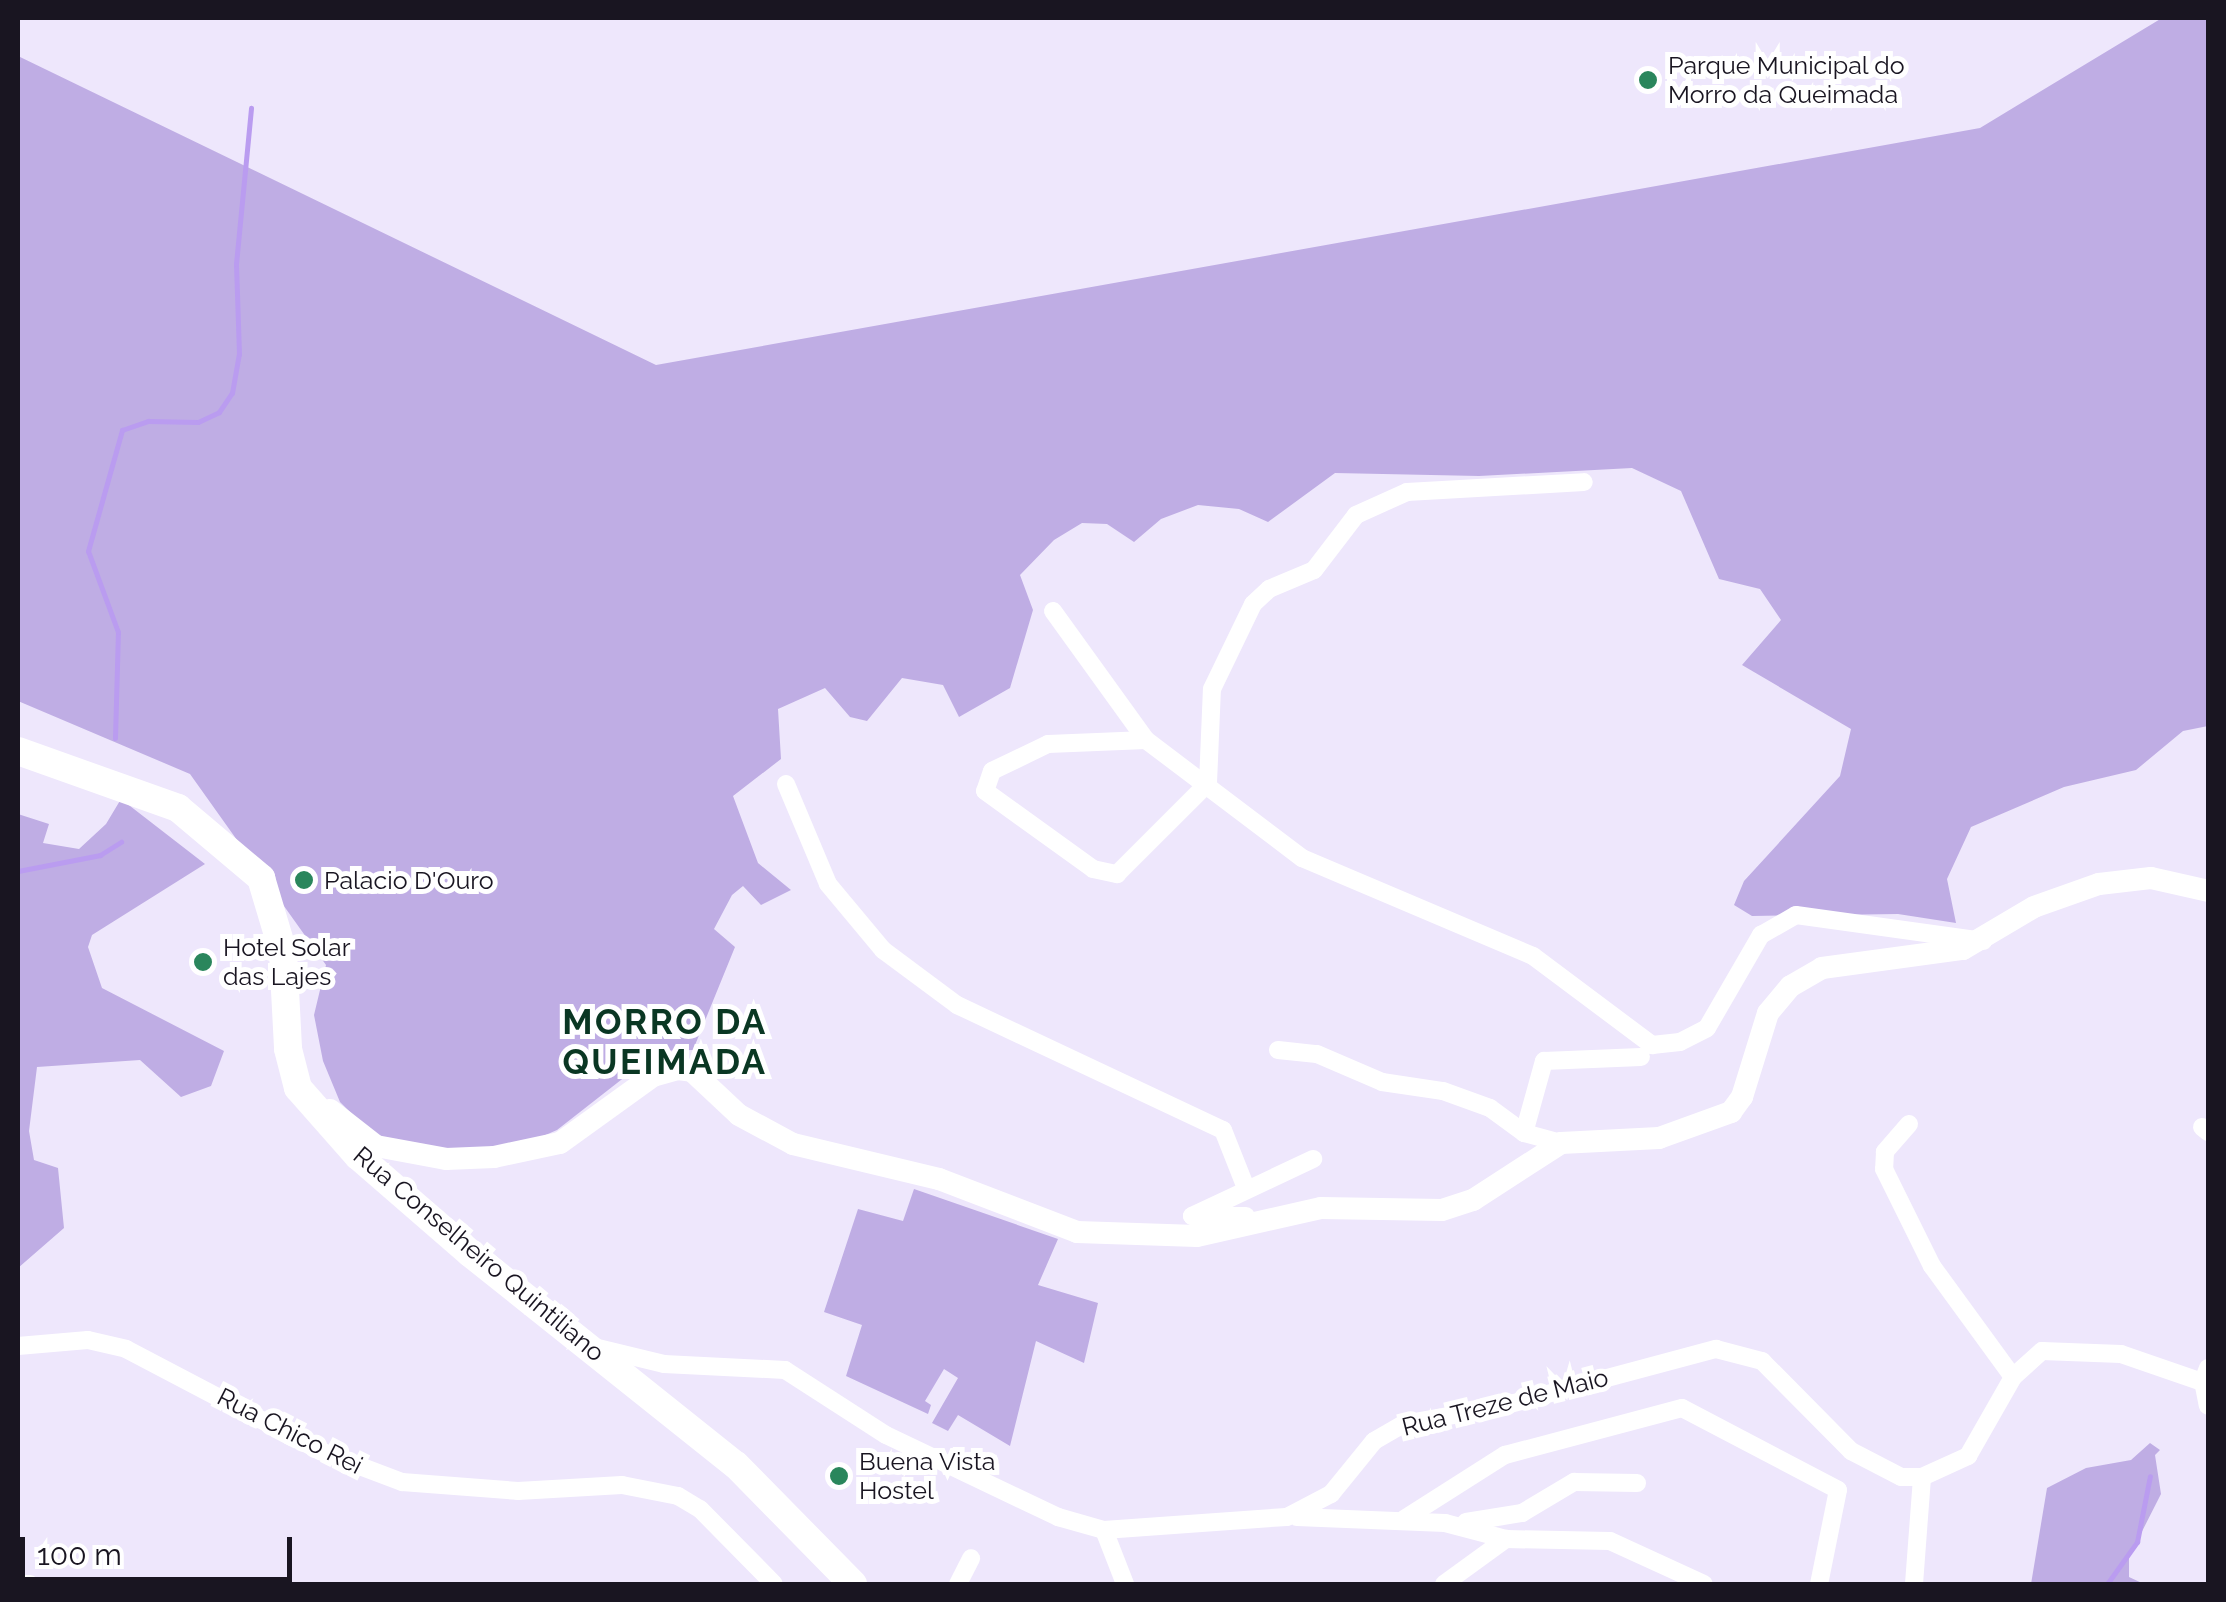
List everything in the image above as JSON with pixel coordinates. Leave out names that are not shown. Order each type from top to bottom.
[{"type":"main road","name":"Rua Conselheiro Quintiliano","points":[[18,751],[178,808],[261,878],[283,952],[288,1049],[298,1088],[358,1156],[582,1344],[736,1466],[853,1584]]},
{"type":"street","points":[[1146,740],[1048,744],[992,771],[985,791],[1110,876],[1208,783],[1212,690],[1249,611],[1269,589],[1314,570],[1356,515],[1406,492],[1584,482]]},
{"type":"street","points":[[1052,611],[1146,740],[1327,872],[1534,956],[1652,1045],[1680,1042],[1708,1028],[1760,936],[1796,915],[1983,941]]},
{"type":"street","points":[[786,784],[828,884],[883,950],[957,1005],[1223,1130],[1246,1188]]},
{"type":"street","points":[[1278,1050],[1318,1054],[1382,1082],[1457,1095],[1490,1108],[1524,1134],[1561,1144],[1659,1138],[1713,1122],[1742,1098],[1768,1013],[1790,986],[1822,968],[1939,954],[1983,941],[2034,907],[2098,884],[2151,878],[2208,891]]},
{"type":"street","points":[[1524,1134],[1544,1061],[1641,1057]]},
{"type":"street","points":[[298,1088],[376,1146],[446,1159],[494,1157],[560,1143],[652,1076],[678,1069],[692,1072],[739,1115],[793,1144],[939,1179],[1052,1226],[1111,1236],[1197,1236],[1301,1211]]},
{"type":"street","points":[[1909,1124],[1885,1152],[1884,1169],[1932,1266],[2013,1377]]},
{"type":"street","points":[[1313,1159],[1192,1217],[1460,1206],[1561,1144]]},
{"type":"street","name":"Rua Chico Rei","points":[[18,1346],[88,1340],[126,1348],[320,1452],[402,1482],[518,1491],[622,1485],[678,1496],[700,1509],[774,1584]]},
{"type":"street","name":"Rua Treze de Maio","points":[[582,1344],[664,1364],[785,1370],[886,1435],[1058,1517],[1104,1530],[1287,1517],[1332,1494],[1374,1441],[1403,1424],[1499,1407],[1716,1349],[1762,1362],[1875,1468],[1922,1478]]},
{"type":"street","points":[[1914,1584],[1922,1478],[1968,1456],[2013,1377],[2042,1352],[2068,1349],[2120,1354],[2206,1378],[2208,1406]]},
{"type":"street","points":[[1404,1519],[1505,1454],[1682,1408],[1838,1490],[1819,1584]]},
{"type":"street","points":[[1287,1517],[1445,1523],[1500,1520],[1574,1482],[1637,1483]]},
{"type":"street","points":[[1445,1523],[1506,1539],[1610,1540],[1704,1584]]},
{"type":"street","points":[[1104,1530],[1125,1584]]},
{"type":"street","points":[[1444,1584],[1506,1539]]},
{"type":"street","points":[[958,1584],[972,1558]]},
{"type":"street","points":[[18,1584],[30,1584]]},
{"type":"shaded area","points":[[2162,18],[2208,18],[2208,726],[2183,731],[2136,770],[2064,787],[1971,827],[1947,879],[1956,923],[1898,914],[1752,916],[1734,905],[1744,881],[1840,776],[1851,729],[1742,665],[1781,620],[1760,589],[1719,579],[1681,491],[1632,468],[1479,476],[1335,473],[1268,522],[1239,509],[1198,505],[1161,519],[1134,542],[1107,524],[1082,523],[1054,540],[1020,575],[1033,610],[1010,688],[959,717],[943,685],[902,678],[867,721],[850,717],[825,688],[778,709],[781,759],[733,796],[758,863],[791,890],[761,905],[743,886],[732,895],[714,929],[735,947],[693,1050],[658,1051],[557,1130],[518,1147],[424,1149],[374,1136],[340,1102],[323,1061],[314,1015],[326,965],[190,774],[18,701],[18,56],[656,365],[1980,128]]},
{"type":"shaded area","points":[[121,799],[205,864],[92,935],[88,947],[102,988],[224,1051],[211,1086],[181,1097],[140,1060],[37,1067],[29,1131],[34,1160],[58,1168],[64,1228],[18,1268],[18,814],[49,824],[43,843],[79,849],[106,824]]},
{"type":"shaded area","points":[[914,1189],[1058,1239],[1038,1285],[1098,1303],[1084,1363],[1036,1341],[1010,1446],[958,1415],[948,1431],[932,1423],[958,1378],[944,1369],[925,1401],[931,1405],[928,1414],[846,1376],[862,1325],[824,1312],[858,1209],[903,1221]]},
{"type":"shaded area","points":[[2150,1443],[2160,1450],[2155,1455],[2161,1494],[2129,1557],[2129,1577],[2144,1584],[2031,1584],[2047,1488],[2086,1468],[2131,1460]]},
{"type":"waterway","points":[[115,738],[118,632],[88,551],[122,430],[148,421],[198,422],[219,412],[232,393],[239,354],[236,264],[251,108]]},
{"type":"waterway","points":[[18,871],[100,855],[121,842]]},
{"type":"waterway","points":[[2107,1584],[2137,1542],[2150,1476]]},
{"type":"place","name":"Parque Municipal do Morro da Queimada","points":[[1648,80]]},
{"type":"place","name":"Palacio D'Ouro","points":[[304,880]]},
{"type":"place","name":"Hotel Solar das Lajes","points":[[203,962]]},
{"type":"place","name":"Buena Vista Hostel","points":[[839,1476]]},
{"type":"district","name":"MORRO DA QUEIMADA","points":[[665,1042]]}]
